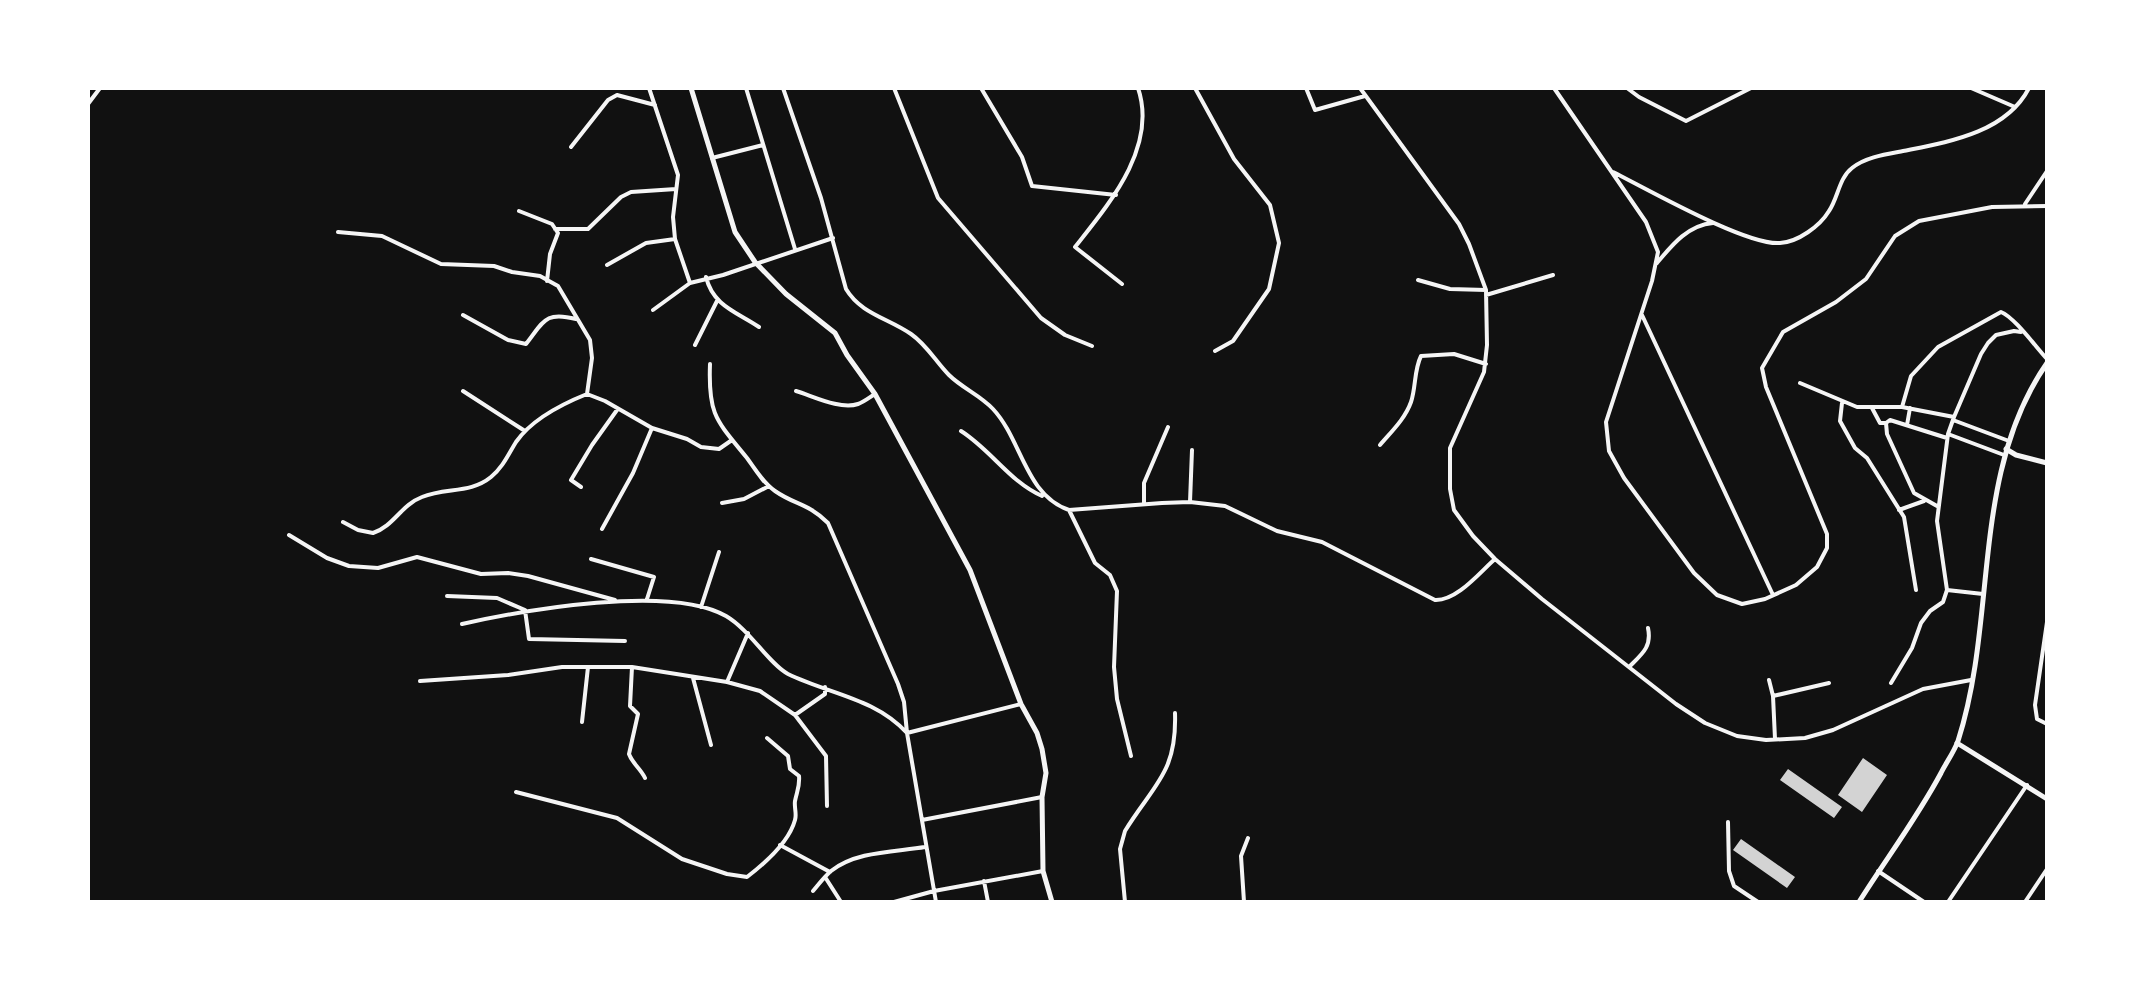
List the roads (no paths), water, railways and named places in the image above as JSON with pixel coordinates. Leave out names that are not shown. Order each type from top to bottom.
[{"type":"street","points":[[88,104],[100,88]]},
{"type":"street","points":[[649,88],[678,175],[675,239],[690,283]]},
{"type":"street","points":[[691,88],[735,232],[755,262],[786,294],[835,333],[875,394],[970,570],[1021,704],[1042,749],[1046,773],[1042,797],[1043,871],[1052,902]]},
{"type":"street","points":[[746,88],[795,249]]},
{"type":"street","points":[[783,88],[833,238],[846,289],[852,299],[869,313],[910,333],[924,344],[948,374],[996,412],[1045,497]]},
{"type":"street","points":[[894,88],[938,198],[1041,318],[1065,335],[1092,346]]},
{"type":"street","points":[[981,88],[1022,157],[1032,186],[1116,195]]},
{"type":"street","points":[[1122,284],[1075,247],[1116,195],[1141,137],[1141,96],[1138,88]]},
{"type":"street","points":[[1195,88],[1234,159],[1270,205],[1279,243],[1269,289],[1233,341],[1215,351]]},
{"type":"street","points":[[1306,88],[1315,110],[1365,96]]},
{"type":"street","points":[[1360,88],[1459,224],[1486,292],[1486,364],[1450,448],[1448,464],[1454,510],[1495,559],[1676,704],[1705,723],[1737,736],[1805,738],[1833,730],[1923,689],[1971,680]]},
{"type":"street","points":[[1554,88],[1646,222],[1658,252],[1642,315],[1606,422],[1609,451],[1624,478],[1694,573],[1717,595],[1742,604],[1796,585],[1817,567],[1827,548],[1827,534],[1766,387],[1762,368],[1783,332],[1836,302],[1866,279],[1895,236],[1919,221],[1992,207],[2047,206]]},
{"type":"street","points":[[1627,88],[1686,121],[1751,88]]},
{"type":"street","points":[[1971,88],[2015,107]]},
{"type":"street","points":[[1655,265],[1679,237],[1711,222],[1778,244],[1797,239],[1829,211],[1851,168],[1880,155],[1936,145],[1979,132],[2015,107],[2029,88]]},
{"type":"street","points":[[571,147],[608,100],[617,95],[655,105]]},
{"type":"street","points":[[712,158],[763,145]]},
{"type":"street","points":[[1611,170],[1719,225]]},
{"type":"street","points":[[2025,204],[2047,171]]},
{"type":"street","points":[[555,229],[588,229],[621,197],[631,192],[676,189]]},
{"type":"street","points":[[519,211],[552,224],[558,233],[550,254],[547,281]]},
{"type":"street","points":[[338,232],[382,236],[441,264],[494,266],[540,276],[558,286],[590,340],[592,358],[587,394]]},
{"type":"street","points":[[653,310],[690,283],[833,238]]},
{"type":"street","points":[[607,265],[646,243],[675,239]]},
{"type":"street","points":[[1418,280],[1450,289],[1486,292],[1553,275]]},
{"type":"street","points":[[706,277],[717,301],[759,327]]},
{"type":"street","points":[[695,345],[717,301]]},
{"type":"street","points":[[1859,902],[1927,798],[1957,743],[1971,680],[1998,481],[2009,441],[2035,380],[2047,361],[2011,316],[2001,312],[1938,347],[1911,376],[1902,407]]},
{"type":"street","points":[[463,315],[508,340],[526,344],[546,318],[557,314],[576,319]]},
{"type":"street","points":[[1642,315],[1773,595]]},
{"type":"street","points":[[1891,683],[1912,648],[1921,623],[1930,611],[1943,602],[1947,590],[1938,538],[1937,506],[1953,418],[1988,343],[1996,335],[2021,332]]},
{"type":"street","points":[[1380,445],[1406,414],[1421,356],[1454,354],[1486,364]]},
{"type":"street","points":[[710,364],[709,394],[717,423],[769,486],[787,498],[808,506],[828,523],[898,684],[904,702],[936,902]]},
{"type":"street","points":[[1800,383],[1842,403],[1857,407],[1910,408],[1953,418],[2009,441]]},
{"type":"street","points":[[463,391],[525,431]]},
{"type":"street","points":[[796,391],[836,404],[850,405],[875,394]]},
{"type":"street","points":[[587,394],[652,428],[701,447],[719,449],[732,440]]},
{"type":"street","points":[[343,522],[373,533],[390,525],[406,506],[419,498],[442,491],[464,491],[479,485],[505,463],[525,431],[549,413],[587,394]]},
{"type":"street","points":[[1842,403],[1840,421],[1855,448],[1867,458],[1904,517],[1916,590]]},
{"type":"street","points":[[1872,408],[1880,423],[1890,420],[2047,463]]},
{"type":"street","points":[[1907,425],[1910,408]]},
{"type":"street","points":[[581,487],[571,480],[617,410]]},
{"type":"street","points":[[1886,423],[1887,434],[1914,493],[1937,506]]},
{"type":"street","points":[[1144,504],[1144,483],[1168,427]]},
{"type":"street","points":[[602,529],[633,473],[652,428]]},
{"type":"street","points":[[961,431],[984,448],[1018,482],[1054,505],[1069,510],[1190,502],[1225,506],[1277,531],[1322,542],[1435,600],[1442,600],[1459,591],[1495,559]]},
{"type":"street","points":[[1190,502],[1192,450]]},
{"type":"street","points":[[722,503],[744,499],[769,486]]},
{"type":"street","points":[[1898,510],[1927,500]]},
{"type":"street","points":[[1069,510],[1095,563],[1110,575],[1117,591],[1116,688],[1131,756]]},
{"type":"street","points":[[289,535],[327,558],[349,566],[378,568],[417,557],[481,574],[528,576],[622,602]]},
{"type":"street","points":[[701,607],[719,552]]},
{"type":"street","points":[[591,559],[654,577],[647,599]]},
{"type":"street","points":[[1947,590],[1983,594]]},
{"type":"street","points":[[447,596],[497,598],[525,610]]},
{"type":"street","points":[[462,624],[525,610],[647,599],[711,608],[748,633],[786,673],[893,717],[907,733]]},
{"type":"street","points":[[525,610],[529,639],[625,641]]},
{"type":"street","points":[[2047,622],[2035,705],[2037,719],[2047,724]]},
{"type":"street","points":[[1629,667],[1648,648],[1648,628]]},
{"type":"street","points":[[727,682],[748,633]]},
{"type":"street","points":[[420,681],[508,675],[562,667],[632,667],[727,682],[760,691],[795,715],[826,756],[827,806]]},
{"type":"street","points":[[582,722],[588,667]]},
{"type":"street","points":[[632,667],[630,706],[638,714],[629,754],[645,778]]},
{"type":"street","points":[[693,678],[711,745]]},
{"type":"street","points":[[1769,680],[1775,739]]},
{"type":"street","points":[[1773,696],[1829,683]]},
{"type":"street","points":[[795,715],[825,694],[825,687]]},
{"type":"street","points":[[907,733],[1021,704]]},
{"type":"street","points":[[1125,902],[1121,841],[1171,760],[1176,736],[1175,713]]},
{"type":"street","points":[[516,792],[617,818],[682,859],[727,874],[747,877],[762,866],[780,845],[796,819],[799,776],[790,769],[788,756],[767,738]]},
{"type":"street","points":[[1957,743],[2047,799]]},
{"type":"street","points":[[1948,902],[2027,785]]},
{"type":"street","points":[[922,820],[1042,797]]},
{"type":"street","points":[[1728,822],[1729,871],[1734,886],[1758,902]]},
{"type":"street","points":[[1244,902],[1241,856],[1248,838]]},
{"type":"street","points":[[780,845],[830,872]]},
{"type":"street","points":[[813,891],[830,872],[867,855],[925,847]]},
{"type":"street","points":[[2025,902],[2047,869]]},
{"type":"street","points":[[894,902],[934,891],[1043,871]]},
{"type":"street","points":[[1878,871],[1924,902]]},
{"type":"street","points":[[825,877],[841,902]]},
{"type":"street","points":[[984,881],[988,902]]}]
